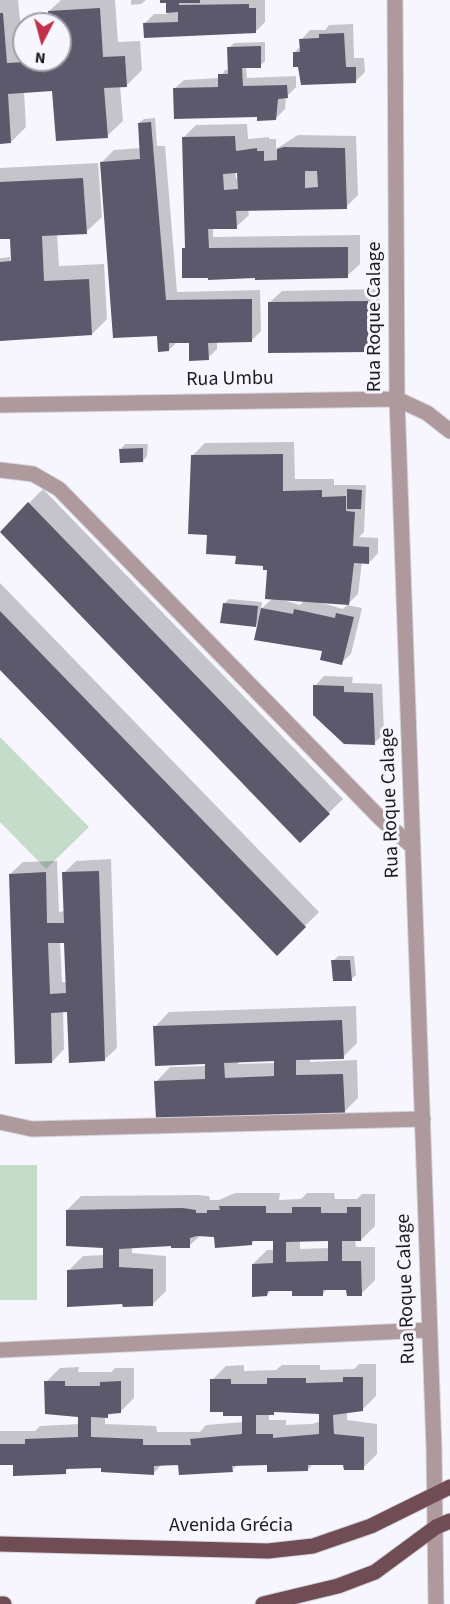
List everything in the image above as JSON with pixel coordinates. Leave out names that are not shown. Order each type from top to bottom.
[{"type":"main road","name":"Avenida Grécia","points":[[0,1544],[268,1551],[313,1546],[371,1526],[443,1490]]},
{"type":"main road","points":[[263,1604],[338,1586],[375,1572],[443,1524]]},
{"type":"street","name":"Rua Roque Calage","points":[[395,0],[398,399],[428,1330],[443,1490],[443,1524],[436,1604]]},
{"type":"street","name":"Rua Umbu","points":[[0,405],[398,399],[427,413],[450,431]]},
{"type":"street","points":[[0,470],[33,474],[59,489],[381,819],[413,846]]},
{"type":"street","points":[[0,1122],[32,1129],[423,1119]]},
{"type":"street","points":[[0,1350],[428,1330]]},
{"type":"green space","points":[[0,737],[89,827],[46,869],[0,822]]},
{"type":"green space","points":[[0,1165],[37,1165],[37,1300],[0,1300]]},
{"type":"building","points":[[160,0],[200,0],[200,3],[179,3],[179,5],[249,4],[249,8],[256,8],[256,33],[144,38],[143,23],[178,22],[178,12],[166,13],[166,3],[160,3]]},
{"type":"building","points":[[100,8],[103,57],[125,56],[127,87],[104,88],[108,138],[56,141],[52,91],[8,94],[11,143],[0,144],[0,13],[3,13],[7,63],[12,63],[12,72],[72,72],[72,12],[48,11]]},
{"type":"building","points":[[344,33],[346,67],[356,67],[356,83],[301,85],[298,67],[293,67],[293,52],[300,52],[299,39],[319,38],[319,34]]},
{"type":"building","points":[[261,46],[261,68],[242,68],[243,86],[287,85],[288,98],[278,99],[276,120],[257,121],[257,117],[174,119],[173,88],[218,87],[218,74],[228,74],[227,47]]},
{"type":"building","points":[[151,122],[166,300],[252,299],[252,342],[208,343],[209,360],[189,361],[189,343],[169,343],[169,351],[158,352],[157,336],[113,338],[100,162],[140,159],[138,123]]},
{"type":"building","points":[[235,136],[236,151],[257,148],[257,151],[264,151],[264,161],[277,160],[277,149],[284,147],[345,148],[347,209],[236,211],[237,229],[208,229],[209,248],[348,247],[348,278],[208,280],[208,278],[182,278],[182,248],[185,248],[182,137]],"holes":[[[305,171],[317,171],[318,187],[305,188]],[[237,173],[238,189],[224,190],[223,174]]]},
{"type":"building","points":[[83,178],[87,234],[42,236],[44,281],[89,279],[92,335],[0,341],[0,262],[11,261],[10,239],[0,239],[0,182]]},
{"type":"building","points":[[368,301],[368,352],[268,353],[268,302]]},
{"type":"building","points":[[143,448],[143,462],[120,463],[119,449]]},
{"type":"building","points":[[283,454],[283,491],[322,490],[322,497],[346,496],[346,511],[355,512],[353,546],[369,547],[369,564],[354,563],[349,605],[265,599],[267,570],[263,570],[263,566],[235,564],[236,556],[206,554],[207,535],[188,534],[191,455]]},
{"type":"building","points":[[347,489],[362,490],[361,509],[347,509]]},
{"type":"building","points":[[28,502],[330,814],[300,843],[0,532]]},
{"type":"building","points":[[223,603],[258,606],[256,627],[220,623]]},
{"type":"building","points":[[261,608],[293,614],[294,609],[335,618],[336,613],[354,617],[342,665],[320,660],[322,651],[254,640]]},
{"type":"building","points":[[0,611],[306,927],[277,956],[0,670]]},
{"type":"building","points":[[313,685],[344,686],[344,692],[373,693],[375,745],[344,744],[313,715]]},
{"type":"building","points":[[99,871],[105,1061],[69,1063],[67,1012],[51,1013],[52,1063],[15,1064],[9,874],[46,872],[47,923],[64,923],[62,872]],"holes":[[[48,943],[64,943],[66,993],[50,994]]]},
{"type":"building","points":[[331,960],[350,960],[352,981],[333,981]]},
{"type":"building","points":[[342,1020],[344,1059],[296,1060],[296,1075],[343,1074],[345,1113],[156,1119],[154,1081],[205,1079],[205,1064],[155,1066],[153,1026]],"holes":[[[274,1061],[274,1076],[225,1078],[224,1063]]]},
{"type":"building","points":[[219,1206],[266,1206],[266,1213],[292,1213],[292,1207],[321,1207],[321,1213],[347,1213],[347,1207],[361,1207],[361,1241],[342,1241],[342,1261],[361,1261],[362,1296],[347,1296],[346,1290],[323,1290],[323,1296],[292,1296],[292,1291],[268,1291],[267,1296],[252,1297],[252,1264],[273,1263],[273,1241],[252,1241],[252,1245],[215,1248],[214,1237],[197,1236],[190,1238],[190,1248],[171,1248],[171,1246],[119,1249],[119,1267],[153,1269],[153,1306],[123,1307],[122,1304],[67,1307],[67,1270],[103,1268],[103,1248],[66,1246],[66,1210],[183,1208],[196,1210],[196,1213],[207,1213],[207,1210],[220,1210]],"holes":[[[328,1241],[328,1261],[286,1262],[286,1242]]]},
{"type":"building","points":[[343,1377],[363,1377],[363,1411],[333,1415],[334,1434],[364,1437],[364,1470],[344,1470],[343,1465],[308,1465],[308,1471],[267,1472],[267,1465],[232,1466],[233,1472],[179,1475],[178,1465],[154,1466],[154,1475],[101,1472],[101,1468],[66,1469],[66,1474],[13,1476],[13,1465],[0,1465],[0,1444],[25,1444],[25,1439],[78,1437],[78,1417],[45,1414],[44,1381],[65,1381],[65,1386],[100,1386],[100,1382],[121,1381],[121,1413],[108,1414],[108,1418],[91,1417],[91,1437],[143,1439],[143,1445],[191,1445],[190,1439],[242,1434],[242,1416],[223,1416],[223,1412],[210,1412],[210,1379],[231,1379],[231,1384],[267,1384],[267,1378],[306,1378],[306,1383],[343,1382]],"holes":[[[274,1412],[319,1414],[319,1434],[273,1438],[273,1434],[256,1434],[256,1415],[274,1415]]]}]
